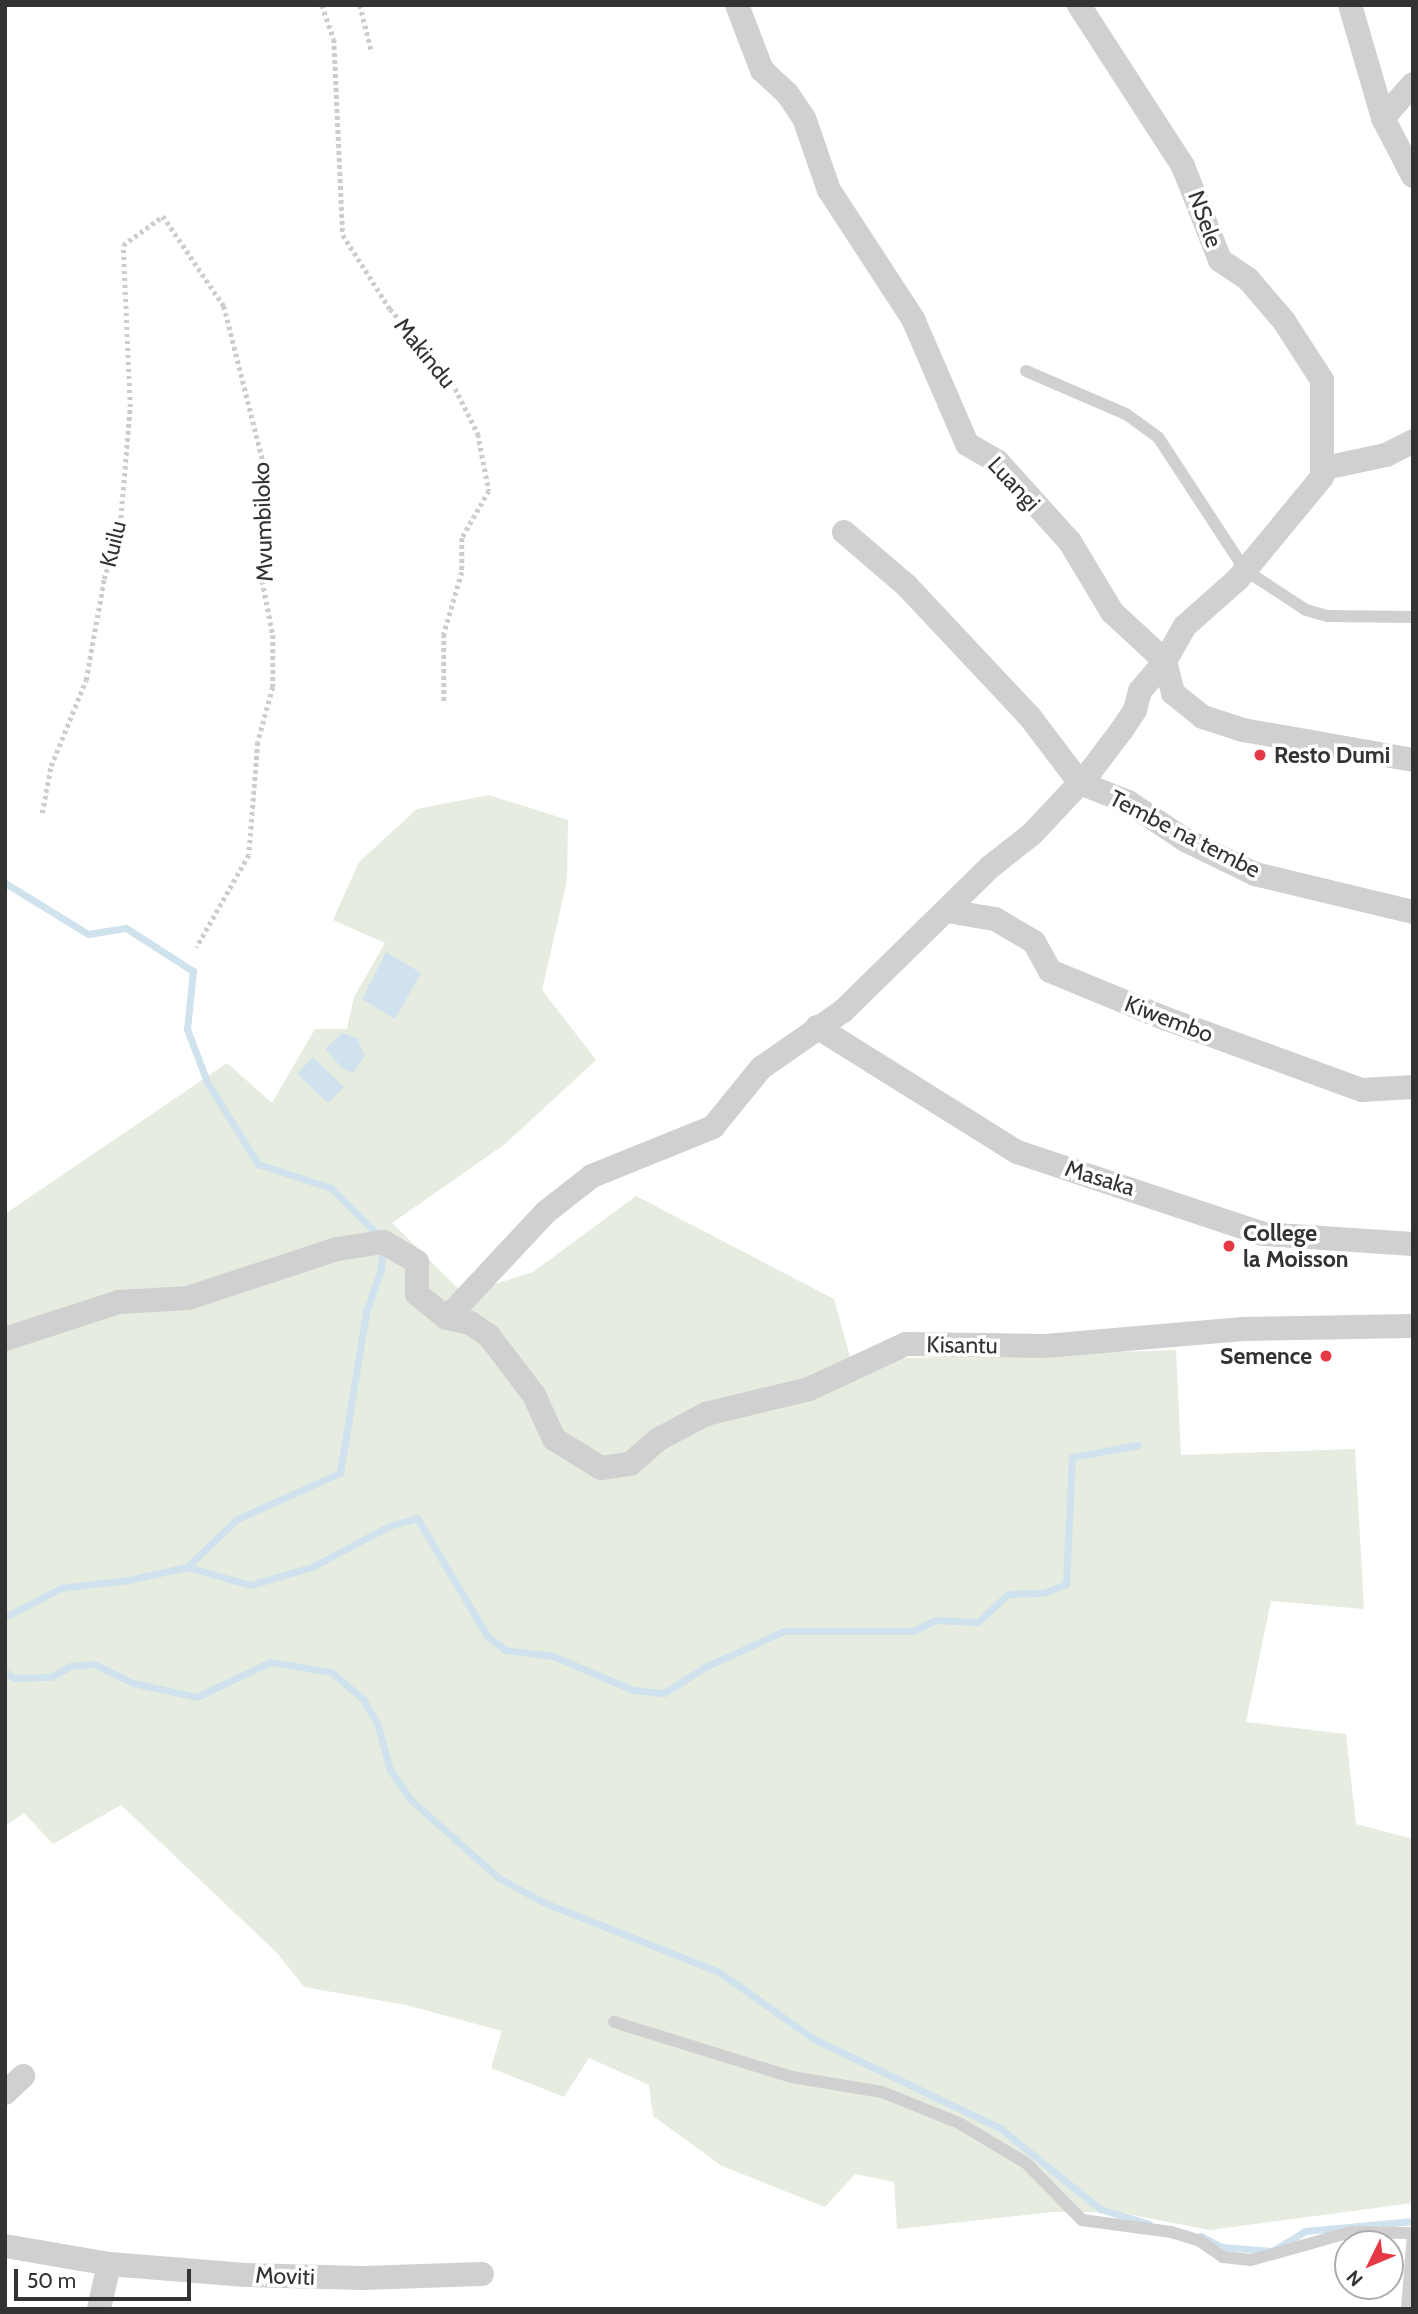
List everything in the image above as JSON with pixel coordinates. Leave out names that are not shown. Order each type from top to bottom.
[{"type":"street","name":"Luangi","points":[[737,5],[762,70],[787,93],[804,118],[829,190],[913,319],[967,444],[998,462],[1070,542],[1112,612],[1165,661]]},
{"type":"street","name":"NSele","points":[[1079,5],[1183,166],[1220,260],[1257,289],[1322,380],[1325,468]]},
{"type":"street","points":[[1350,5],[1384,118],[1413,176]]},
{"type":"street","points":[[1384,118],[1413,83]]},
{"type":"street","points":[[447,1318],[555,1205],[592,1176],[713,1127],[761,1068],[842,1011],[1080,783],[1135,710],[1140,691],[1165,661],[1185,626],[1245,570],[1325,468],[1386,455],[1413,441]]},
{"type":"street","points":[[844,533],[906,585],[1030,717],[1080,783]]},
{"type":"street","points":[[1165,661],[1173,693],[1203,717],[1243,730],[1413,760]]},
{"type":"street","name":"Tembe na tembe","points":[[1080,783],[1128,802],[1187,841],[1255,874],[1413,912]]},
{"type":"street","name":"Kiwembo","points":[[947,911],[996,919],[1034,942],[1050,971],[1164,1018],[1362,1090],[1413,1087]]},
{"type":"street","name":"Masaka","points":[[817,1027],[1017,1152],[1263,1234],[1413,1244]]},
{"type":"street","name":"Kisantu","points":[[5,1339],[119,1302],[188,1298],[278,1266],[373,1242],[405,1251],[417,1262],[417,1294],[447,1318],[470,1323],[489,1336],[534,1395],[554,1439],[601,1468],[630,1464],[659,1439],[706,1414],[809,1389],[906,1344],[1045,1346],[1243,1329],[1413,1326]]},
{"type":"street","name":"Moviti","points":[[5,2246],[109,2264],[350,2278],[482,2274]]},
{"type":"street","points":[[99,2309],[109,2264]]},
{"type":"lane","points":[[1026,371],[1126,414],[1158,437],[1245,570],[1316,613],[1413,617]]},
{"type":"lane","points":[[614,2022],[792,2077],[882,2092],[959,2123],[1026,2163],[1083,2220],[1138,2231],[1171,2232],[1200,2241],[1223,2258],[1251,2260],[1351,2232],[1411,2233],[1407,2309]]},
{"type":"path","name":"Makindu","points":[[322,5],[334,39],[344,235],[390,309],[449,376],[478,434],[489,491],[462,538],[462,572],[444,634],[444,701]]},
{"type":"path","points":[[360,5],[372,53]]},
{"type":"path","name":"Mvumbiloko","points":[[125,267],[123,244],[163,216],[224,306],[263,461],[261,574],[273,635],[273,688],[258,741],[249,855],[197,947]]},
{"type":"path","name":"Kuilu","points":[[42,813],[51,766],[86,680],[104,579],[120,525],[130,407],[125,267]]},
{"type":"shaded area","points":[[489,795],[568,820],[567,880],[542,990],[596,1060],[505,1144],[392,1223],[464,1294],[533,1272],[636,1196],[834,1299],[851,1360],[1176,1350],[1181,1455],[1355,1449],[1364,1609],[1271,1601],[1246,1722],[1346,1734],[1356,1824],[1413,1839],[1413,2203],[1210,2230],[1117,2212],[1053,2212],[897,2229],[894,2182],[855,2174],[825,2207],[722,2166],[653,2116],[649,2085],[589,2058],[564,2097],[491,2068],[502,2031],[406,2005],[304,1987],[277,1953],[121,1805],[53,1844],[24,1813],[5,1826],[5,1214],[227,1063],[272,1103],[315,1029],[347,1029],[354,997],[385,943],[333,920],[359,862],[417,809]]},
{"type":"water","points":[[386,952],[421,973],[395,1019],[362,999]]},
{"type":"water","points":[[342,1033],[357,1038],[365,1056],[353,1073],[342,1068],[325,1049]]},
{"type":"water","points":[[313,1057],[344,1087],[328,1103],[297,1074]]},
{"type":"waterway","points":[[5,883],[88,934],[126,928],[193,971],[187,1029],[207,1082],[258,1164],[331,1188],[379,1236]]},
{"type":"waterway","points":[[187,1567],[237,1519],[340,1473],[366,1312],[381,1269],[382,1248]]},
{"type":"waterway","points":[[5,1617],[61,1588],[128,1580],[187,1567],[250,1585],[312,1567],[389,1526],[417,1518],[488,1637],[505,1650],[553,1656],[633,1690],[664,1693],[705,1667],[784,1631],[913,1631],[936,1620],[978,1622],[1008,1594],[1043,1593],[1066,1584],[1072,1457],[1138,1445]]},
{"type":"waterway","points":[[5,1672],[14,1678],[51,1677],[71,1666],[94,1664],[133,1683],[197,1697],[270,1662],[331,1672],[363,1699],[377,1723],[390,1770],[411,1800],[499,1878],[545,1903],[719,1972],[814,2039],[1000,2128],[1100,2209],[1149,2224]]},
{"type":"waterway","points":[[1201,2236],[1222,2247],[1272,2251],[1305,2231],[1413,2221]]},
{"type":"place","name":"Resto Dumi","points":[[1260,755]]},
{"type":"place","name":"College la Moisson","points":[[1229,1246]]},
{"type":"place","name":"Semence","points":[[1326,1356]]}]
